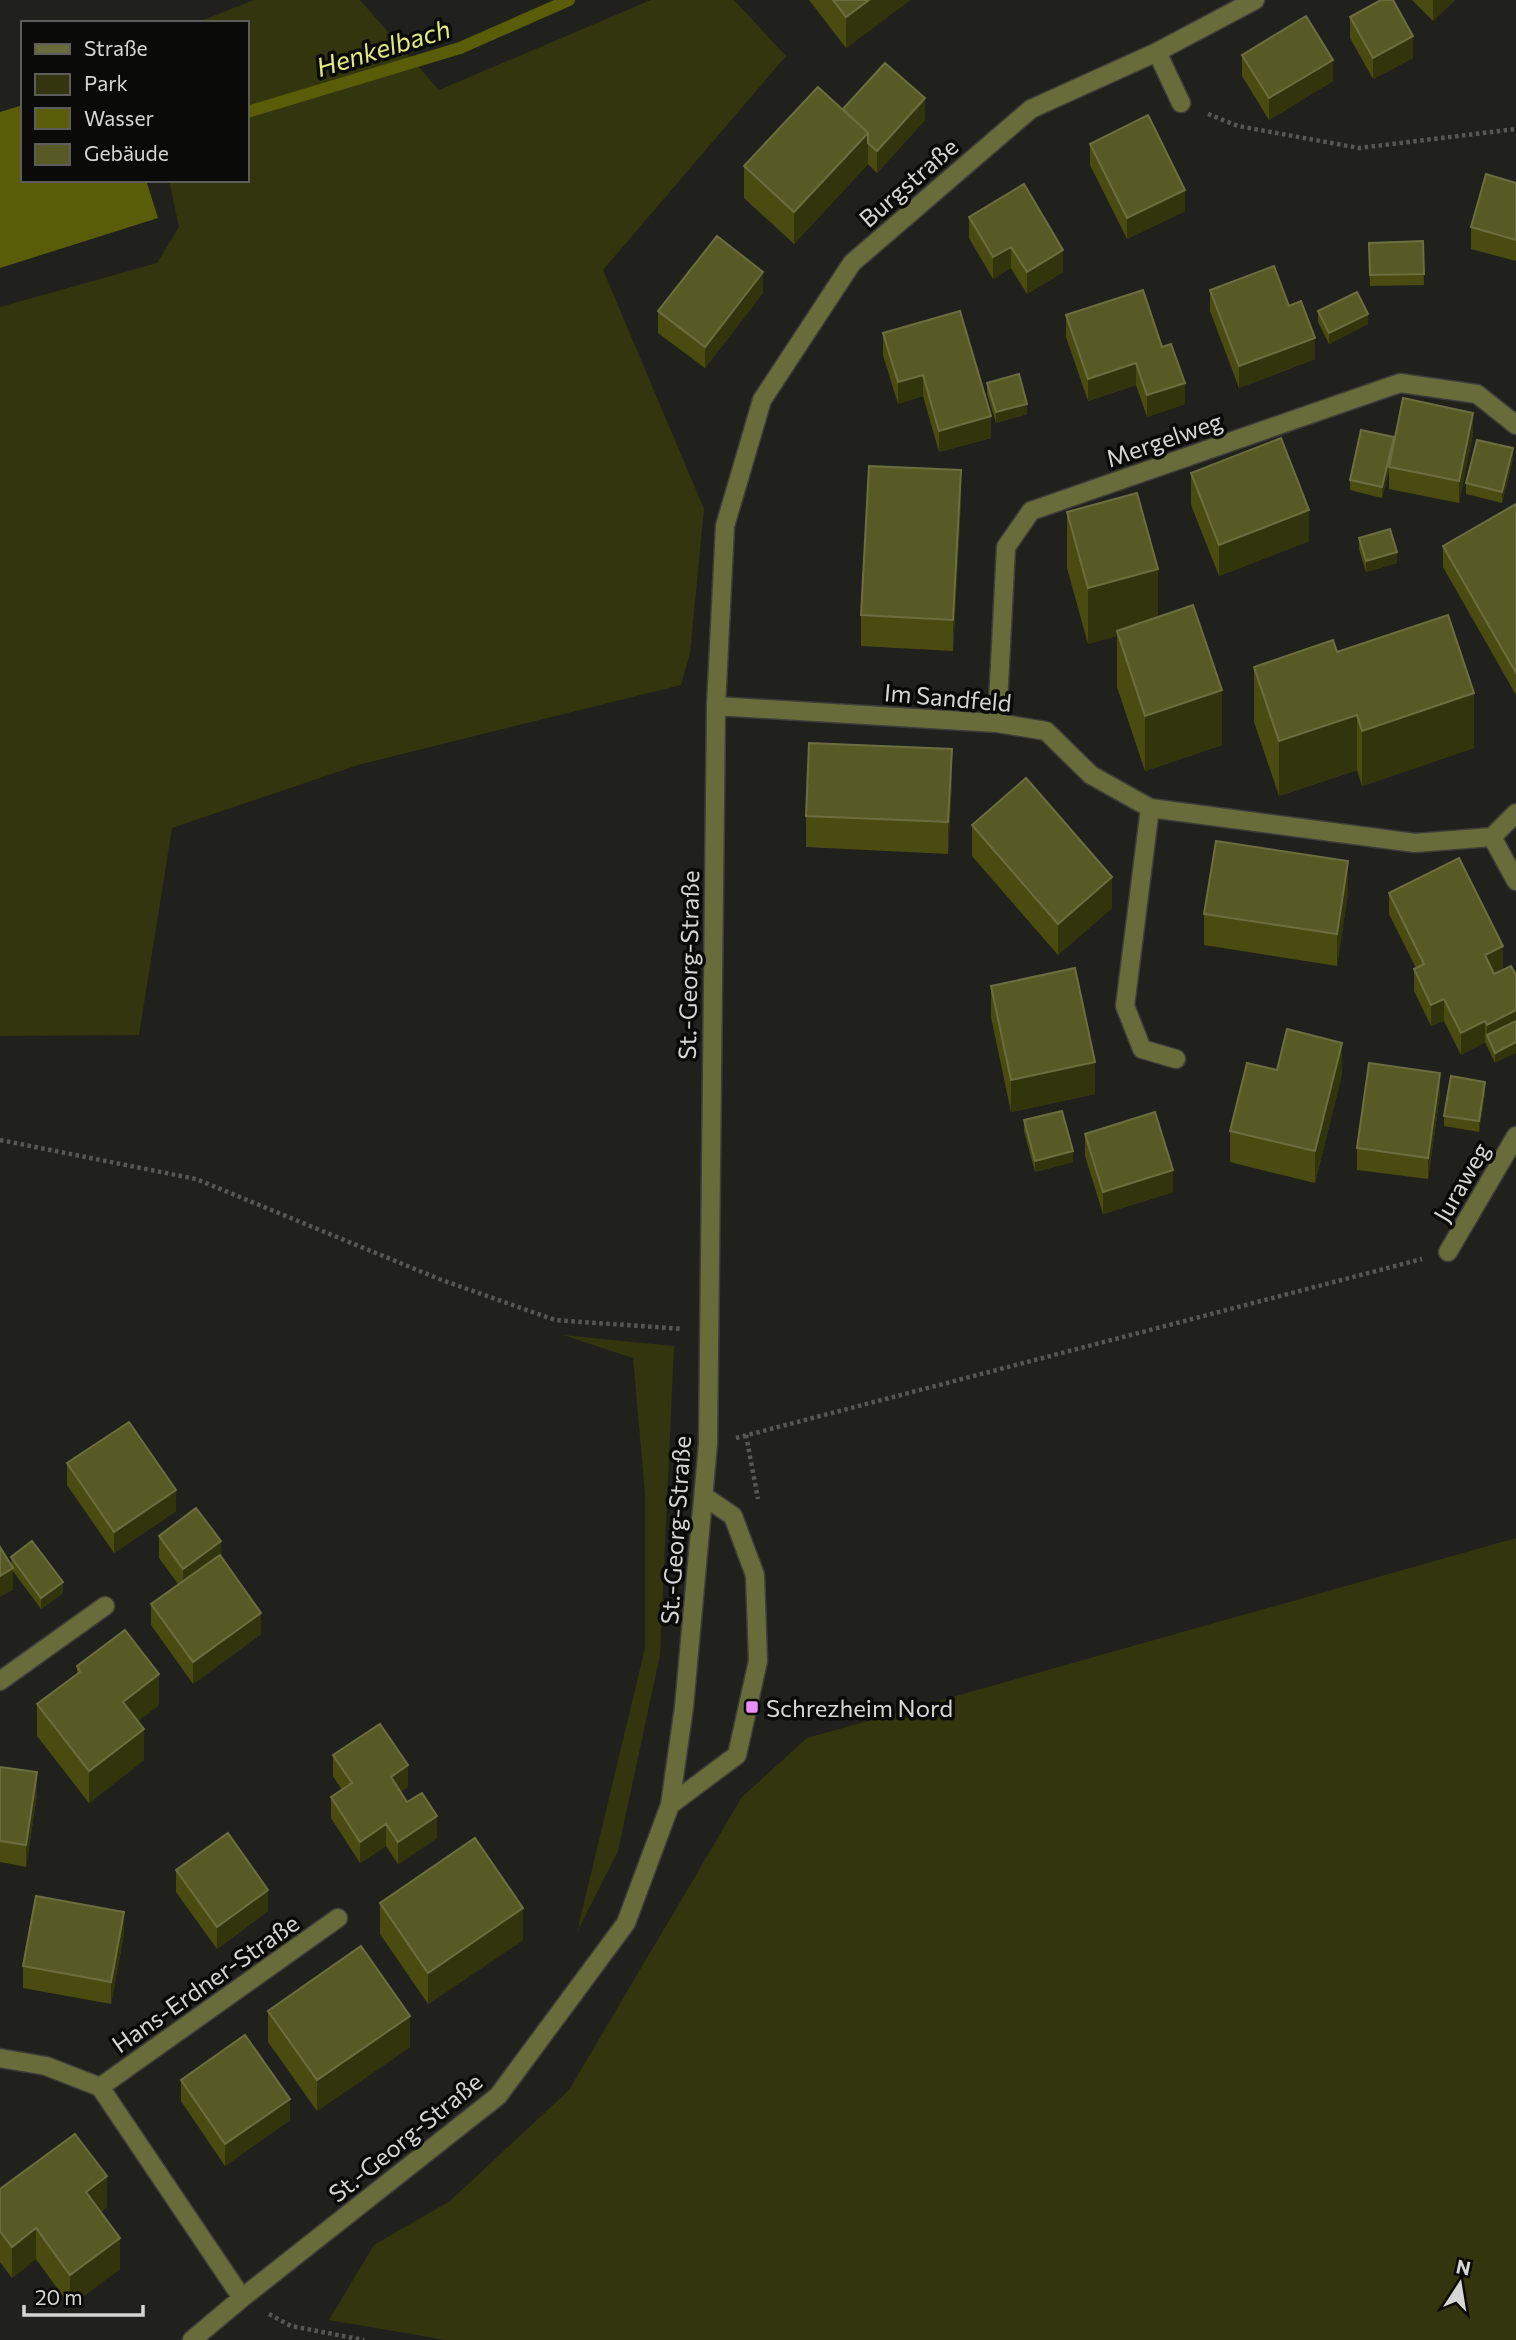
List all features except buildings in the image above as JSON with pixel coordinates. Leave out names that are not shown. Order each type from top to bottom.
[{"type":"street","name":"Burgstraße","points":[[725,526],[762,400],[852,263],[1031,108],[1157,52],[1255,0]]},
{"type":"street","points":[[1157,52],[1181,103]]},
{"type":"street","name":"Mergelweg","points":[[996,723],[1006,547],[1031,511],[1400,383],[1477,394],[1516,425]]},
{"type":"street","name":"St.-Georg-Straße","points":[[192,2340],[498,2096],[626,1923],[670,1805],[684,1707],[708,1444],[716,706],[725,526]]},
{"type":"street","name":"Im Sandfeld","points":[[716,706],[996,723],[1046,731],[1091,775],[1150,808],[1415,844],[1492,837]]},
{"type":"street","points":[[1150,808],[1125,1006],[1142,1049],[1177,1059]]},
{"type":"street","points":[[1516,813],[1492,837],[1516,881]]},
{"type":"street","name":"Juraweg","points":[[1447,1252],[1516,1136]]},
{"type":"street","points":[[670,1805],[737,1755],[758,1661],[755,1575],[733,1516],[705,1497]]},
{"type":"street","points":[[0,1681],[106,1606]]},
{"type":"street","name":"Hans-Erdner-Straße","points":[[100,2087],[338,1918]]},
{"type":"street","points":[[0,2058],[46,2066],[100,2087],[242,2298]]},
{"type":"path","points":[[1181,103],[1238,126],[1359,148],[1516,129]]},
{"type":"path","points":[[0,1140],[196,1178],[439,1279],[555,1320],[708,1331]]},
{"type":"path","points":[[708,1444],[1447,1252]]},
{"type":"path","points":[[242,2298],[291,2326],[364,2340]]},
{"type":"green space","points":[[254,0],[360,0],[439,90],[651,0],[734,0],[786,56],[603,270],[704,509],[690,653],[681,685],[358,765],[172,828],[139,1035],[0,1036],[0,307],[157,263],[179,227],[169,182],[248,182],[248,21],[200,21]]},
{"type":"green space","points":[[563,1335],[674,1346],[660,1655],[618,1851],[577,1932],[645,1648],[645,1493],[633,1358]]},
{"type":"green space","points":[[1516,1538],[1516,2340],[446,2340],[329,2320],[374,2245],[450,2201],[569,2090],[742,1797],[807,1738]]},
{"type":"water","points":[[21,106],[21,182],[147,182],[158,218],[0,268],[0,112]]},
{"type":"waterway","name":"Henkelbach","points":[[248,112],[460,48],[569,0]]},
{"type":"place","name":"Schrezheim Nord","points":[[752,1707]]}]
